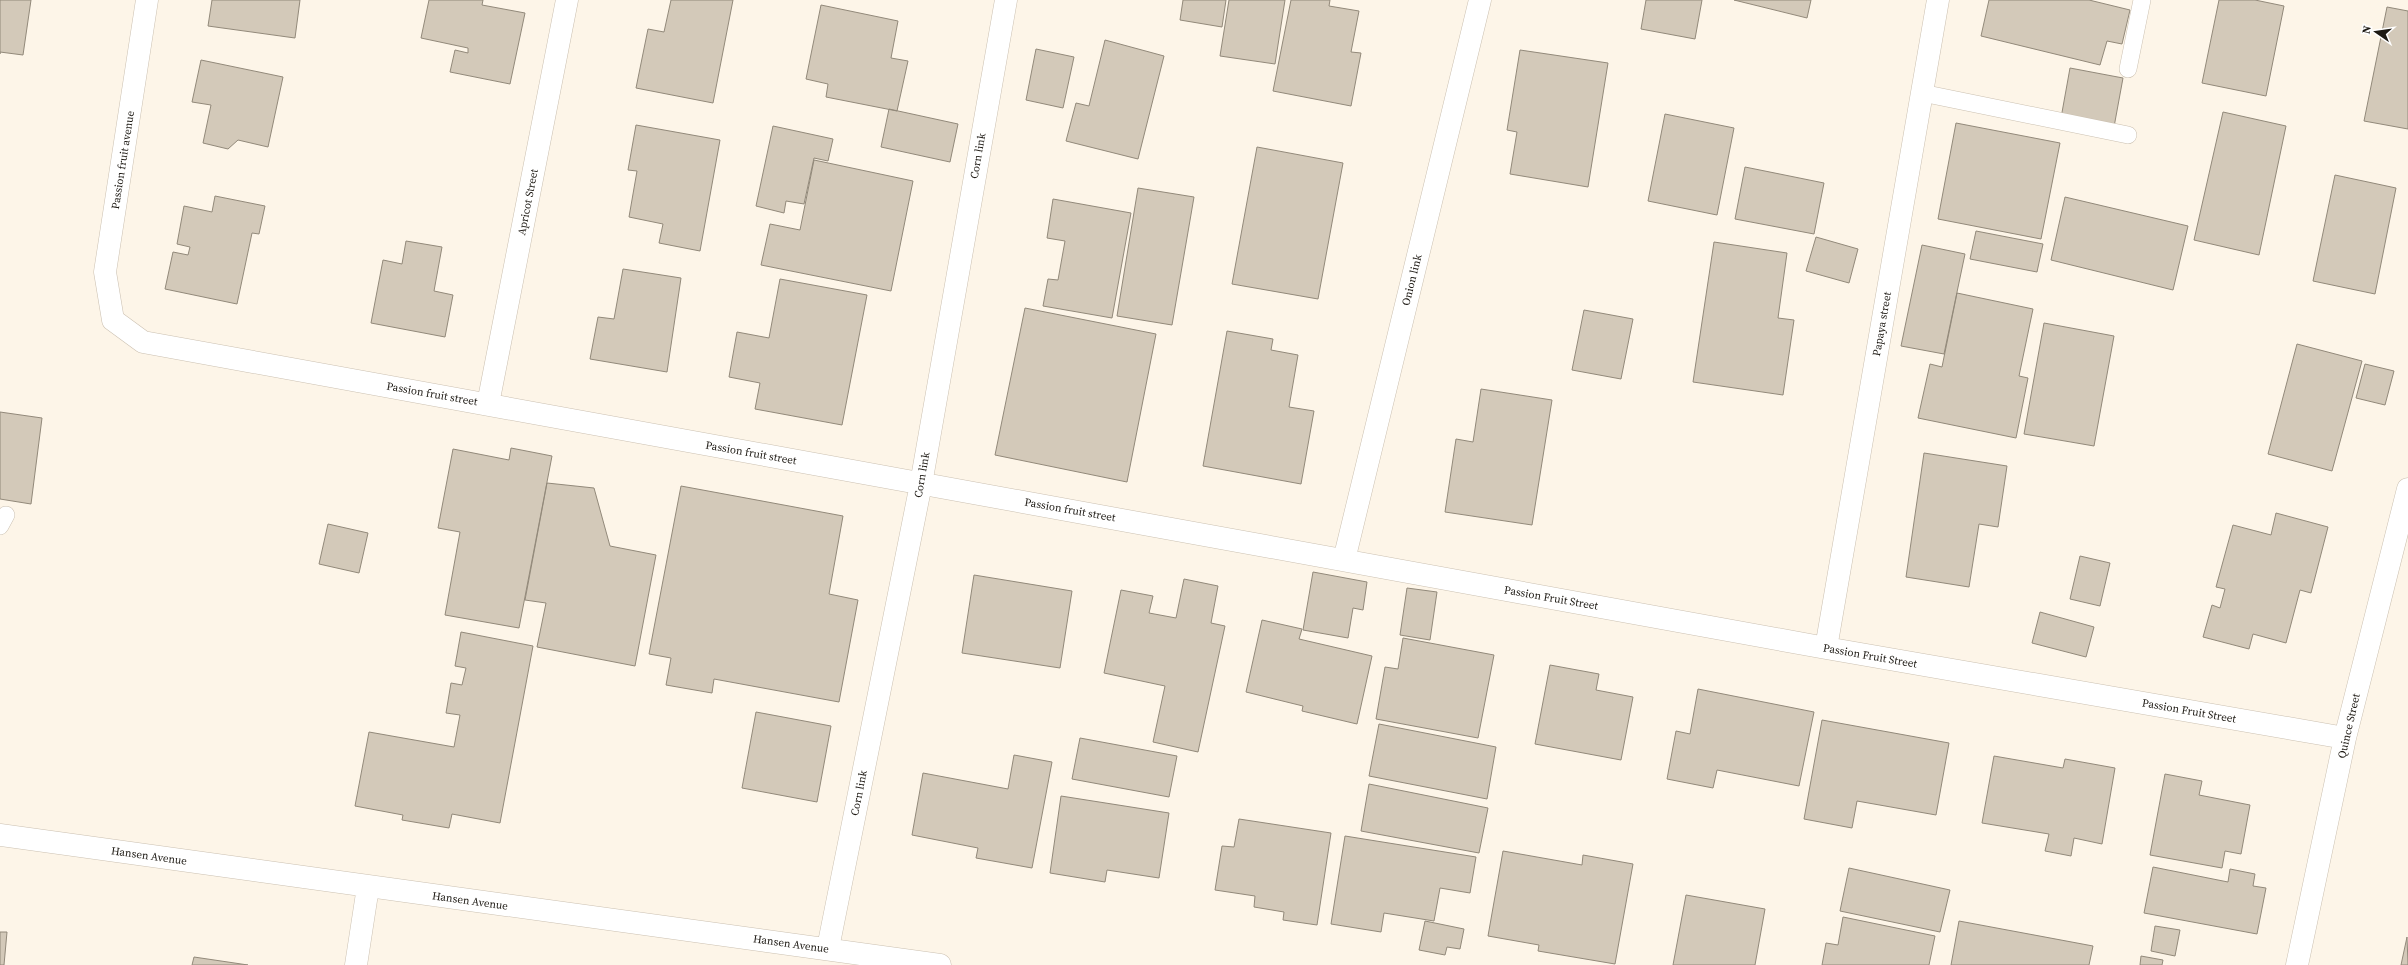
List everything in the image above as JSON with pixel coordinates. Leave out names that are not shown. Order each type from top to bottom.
[{"type":"street","name":"Passion fruit avenue","points":[[113,320],[106,272],[147,0]]},
{"type":"street","name":"Apricot Street","points":[[488,404],[567,0]]},
{"type":"street","name":"Corn link","points":[[828,948],[921,484],[1006,0]]},
{"type":"street","name":"Onion link","points":[[1344,560],[1480,0]]},
{"type":"street","name":"Papaya street","points":[[1826,648],[1938,0]]},
{"type":"street","name":"Passion fruit street","points":[[113,320],[143,342],[1396,569]]},
{"type":"street","name":"Quince Street","points":[[2297,965],[2345,738],[2408,489]]},
{"type":"street","name":"Passion Fruit Street","points":[[1396,569],[1826,648],[2345,738]]},
{"type":"street","name":"Hansen Avenue","points":[[0,835],[368,887],[828,948],[940,965]]},
{"type":"street","points":[[356,965],[368,887]]},
{"type":"lane","points":[[2128,69],[2142,0]]},
{"type":"lane","points":[[1922,93],[2128,135]]},
{"type":"building","points":[[0,0],[31,0],[23,55],[0,52]]},
{"type":"building","points":[[212,0],[300,0],[295,38],[208,26]]},
{"type":"building","points":[[429,0],[483,0],[482,5],[525,13],[510,84],[450,72],[455,50],[468,53],[468,48],[421,38]]},
{"type":"building","points":[[671,0],[733,0],[713,103],[636,88],[648,29],[664,32]]},
{"type":"building","points":[[1183,0],[1226,0],[1222,27],[1180,20]]},
{"type":"building","points":[[1229,0],[1285,0],[1275,64],[1220,56]]},
{"type":"building","points":[[1291,0],[1330,0],[1329,6],[1359,11],[1351,52],[1361,53],[1351,106],[1273,91]]},
{"type":"building","points":[[1646,0],[1702,0],[1695,39],[1641,29]]},
{"type":"building","points":[[1734,0],[1811,0],[1807,18]]},
{"type":"building","points":[[1989,0],[2089,0],[2130,10],[2122,44],[2107,41],[2100,65],[1981,36]]},
{"type":"building","points":[[2219,0],[2255,0],[2284,6],[2266,96],[2202,83]]},
{"type":"building","points":[[821,5],[898,21],[891,58],[908,61],[897,111],[826,97],[828,84],[806,79]]},
{"type":"building","points":[[2387,7],[2408,11],[2408,129],[2364,121]]},
{"type":"building","points":[[1105,40],[1164,56],[1138,159],[1066,141],[1076,103],[1089,106]]},
{"type":"building","points":[[1036,49],[1074,57],[1063,108],[1026,100]]},
{"type":"building","points":[[1520,50],[1608,63],[1588,187],[1510,174],[1517,132],[1507,130]]},
{"type":"building","points":[[201,60],[283,77],[268,147],[238,140],[228,149],[203,143],[211,105],[192,102]]},
{"type":"building","points":[[2070,68],[2123,78],[2114,127],[2061,118]]},
{"type":"building","points":[[889,109],[958,124],[950,162],[881,147]]},
{"type":"building","points":[[2223,112],[2286,126],[2259,255],[2194,240]]},
{"type":"building","points":[[1665,114],[1734,128],[1717,215],[1648,201]]},
{"type":"building","points":[[1956,123],[2060,143],[2041,239],[1938,219]]},
{"type":"building","points":[[636,125],[720,140],[700,251],[659,243],[663,224],[629,217],[637,171],[628,170]]},
{"type":"building","points":[[773,126],[833,139],[828,161],[814,158],[804,204],[786,201],[784,213],[756,206]]},
{"type":"building","points":[[1257,147],[1343,163],[1318,299],[1232,284]]},
{"type":"building","points":[[814,160],[913,181],[891,291],[761,265],[770,224],[800,230]]},
{"type":"building","points":[[1745,167],[1824,183],[1814,234],[1735,219]]},
{"type":"building","points":[[2335,175],[2396,188],[2375,294],[2313,281]]},
{"type":"building","points":[[1138,188],[1194,197],[1172,325],[1117,316]]},
{"type":"building","points":[[215,196],[265,206],[259,234],[252,233],[237,304],[165,289],[173,252],[188,255],[190,247],[177,244],[184,206],[212,212]]},
{"type":"building","points":[[2065,197],[2188,226],[2173,290],[2051,260]]},
{"type":"building","points":[[1053,199],[1131,213],[1112,318],[1043,306],[1048,279],[1058,280],[1065,241],[1047,238]]},
{"type":"building","points":[[1976,231],[2043,244],[2037,272],[1970,259]]},
{"type":"building","points":[[1816,237],[1858,249],[1849,283],[1806,271]]},
{"type":"building","points":[[406,241],[442,247],[434,291],[453,295],[445,337],[371,323],[383,260],[402,264]]},
{"type":"building","points":[[1714,242],[1787,253],[1778,318],[1794,320],[1783,395],[1693,382]]},
{"type":"building","points":[[1922,245],[1965,254],[1944,354],[1901,346]]},
{"type":"building","points":[[623,269],[681,278],[667,372],[590,359],[598,317],[614,319]]},
{"type":"building","points":[[780,279],[867,295],[842,425],[755,409],[760,383],[729,377],[737,332],[769,338]]},
{"type":"building","points":[[1957,293],[2033,309],[2019,376],[2028,378],[2016,438],[1918,418],[1930,364],[1942,367]]},
{"type":"building","points":[[1025,308],[1156,334],[1127,482],[995,455]]},
{"type":"building","points":[[1584,310],[1633,319],[1621,379],[1572,370]]},
{"type":"building","points":[[2044,323],[2114,336],[2094,446],[2024,434]]},
{"type":"building","points":[[1227,331],[1273,339],[1271,350],[1298,355],[1289,407],[1314,411],[1301,484],[1203,466]]},
{"type":"building","points":[[2297,344],[2362,361],[2332,471],[2268,454]]},
{"type":"building","points":[[2365,364],[2394,371],[2385,405],[2356,398]]},
{"type":"building","points":[[1481,389],[1552,400],[1532,525],[1445,512],[1456,439],[1473,442]]},
{"type":"building","points":[[0,412],[42,418],[31,504],[0,499]]},
{"type":"building","points":[[511,448],[552,456],[519,628],[445,615],[460,532],[438,528],[453,449],[509,460]]},
{"type":"building","points":[[1924,453],[2007,466],[1998,527],[1979,524],[1969,587],[1906,577]]},
{"type":"building","points":[[547,483],[594,488],[610,546],[656,555],[635,666],[537,647],[546,603],[525,600]]},
{"type":"building","points":[[681,486],[843,516],[829,594],[858,600],[839,702],[714,679],[712,693],[666,685],[671,658],[649,654]]},
{"type":"building","points":[[2276,513],[2328,527],[2311,593],[2300,590],[2286,643],[2253,634],[2249,649],[2203,637],[2212,605],[2220,608],[2225,589],[2216,587],[2233,525],[2271,535]]},
{"type":"building","points":[[328,524],[368,533],[359,573],[319,564]]},
{"type":"building","points":[[2080,556],[2110,563],[2100,606],[2070,599]]},
{"type":"building","points":[[1313,572],[1367,582],[1363,610],[1353,608],[1348,638],[1303,630]]},
{"type":"building","points":[[974,575],[1072,591],[1060,668],[962,653]]},
{"type":"building","points":[[1184,579],[1218,586],[1211,623],[1225,626],[1198,752],[1153,742],[1165,686],[1104,673],[1121,590],[1153,596],[1149,613],[1176,618]]},
{"type":"building","points":[[1407,588],[1437,592],[1430,640],[1400,635]]},
{"type":"building","points":[[2040,612],[2094,627],[2086,657],[2032,643]]},
{"type":"building","points":[[1262,620],[1302,629],[1299,639],[1372,656],[1357,724],[1302,711],[1303,706],[1246,692]]},
{"type":"building","points":[[461,632],[533,646],[500,823],[452,814],[449,828],[402,820],[403,815],[355,806],[369,732],[454,747],[460,715],[446,713],[451,683],[462,685],[466,668],[455,666]]},
{"type":"building","points":[[1403,638],[1494,655],[1478,738],[1376,719],[1385,667],[1398,669]]},
{"type":"building","points":[[1550,665],[1599,674],[1596,690],[1633,697],[1621,760],[1535,744]]},
{"type":"building","points":[[1698,689],[1814,712],[1799,786],[1717,770],[1713,788],[1667,779],[1676,731],[1690,734]]},
{"type":"building","points":[[756,712],[831,726],[817,802],[742,788]]},
{"type":"building","points":[[1822,720],[1949,743],[1936,815],[1857,801],[1852,828],[1804,819]]},
{"type":"building","points":[[1379,724],[1496,747],[1487,799],[1369,776]]},
{"type":"building","points":[[1080,738],[1177,756],[1169,797],[1072,779]]},
{"type":"building","points":[[1014,755],[1052,762],[1032,868],[976,858],[978,848],[912,835],[923,773],[1008,789]]},
{"type":"building","points":[[1994,756],[2063,768],[2065,759],[2115,768],[2102,844],[2074,838],[2071,856],[2045,851],[2049,834],[1982,823]]},
{"type":"building","points":[[2165,774],[2202,781],[2199,795],[2250,805],[2241,854],[2225,851],[2222,868],[2150,855]]},
{"type":"building","points":[[1369,784],[1488,808],[1479,853],[1361,831]]},
{"type":"building","points":[[1061,796],[1169,813],[1159,878],[1107,870],[1105,882],[1050,873]]},
{"type":"building","points":[[1239,819],[1331,833],[1317,925],[1283,920],[1284,912],[1254,907],[1255,896],[1215,890],[1222,846],[1234,847]]},
{"type":"building","points":[[1345,836],[1476,857],[1470,893],[1440,888],[1434,921],[1384,913],[1381,932],[1331,924]]},
{"type":"building","points":[[1503,851],[1582,865],[1583,855],[1633,864],[1615,964],[1538,951],[1539,945],[1488,936]]},
{"type":"building","points":[[2153,867],[2228,882],[2230,869],[2255,874],[2253,886],[2266,888],[2257,934],[2144,913]]},
{"type":"building","points":[[1849,868],[1950,890],[1940,932],[1840,911]]},
{"type":"building","points":[[1686,895],[1765,909],[1755,965],[1673,965]]},
{"type":"building","points":[[1843,917],[1935,936],[1929,965],[1822,965],[1826,943],[1838,945]]},
{"type":"building","points":[[1425,921],[1464,929],[1460,949],[1447,947],[1445,955],[1419,950]]},
{"type":"building","points":[[1959,921],[2093,946],[2089,965],[1951,965]]},
{"type":"building","points":[[2155,926],[2180,930],[2175,956],[2151,951]]},
{"type":"building","points":[[0,932],[7,932],[4,965],[0,965]]},
{"type":"building","points":[[2407,937],[2408,965],[2401,965]]},
{"type":"building","points":[[2141,956],[2163,960],[2162,965],[2140,965]]},
{"type":"building","points":[[194,957],[248,965],[192,965]]}]
